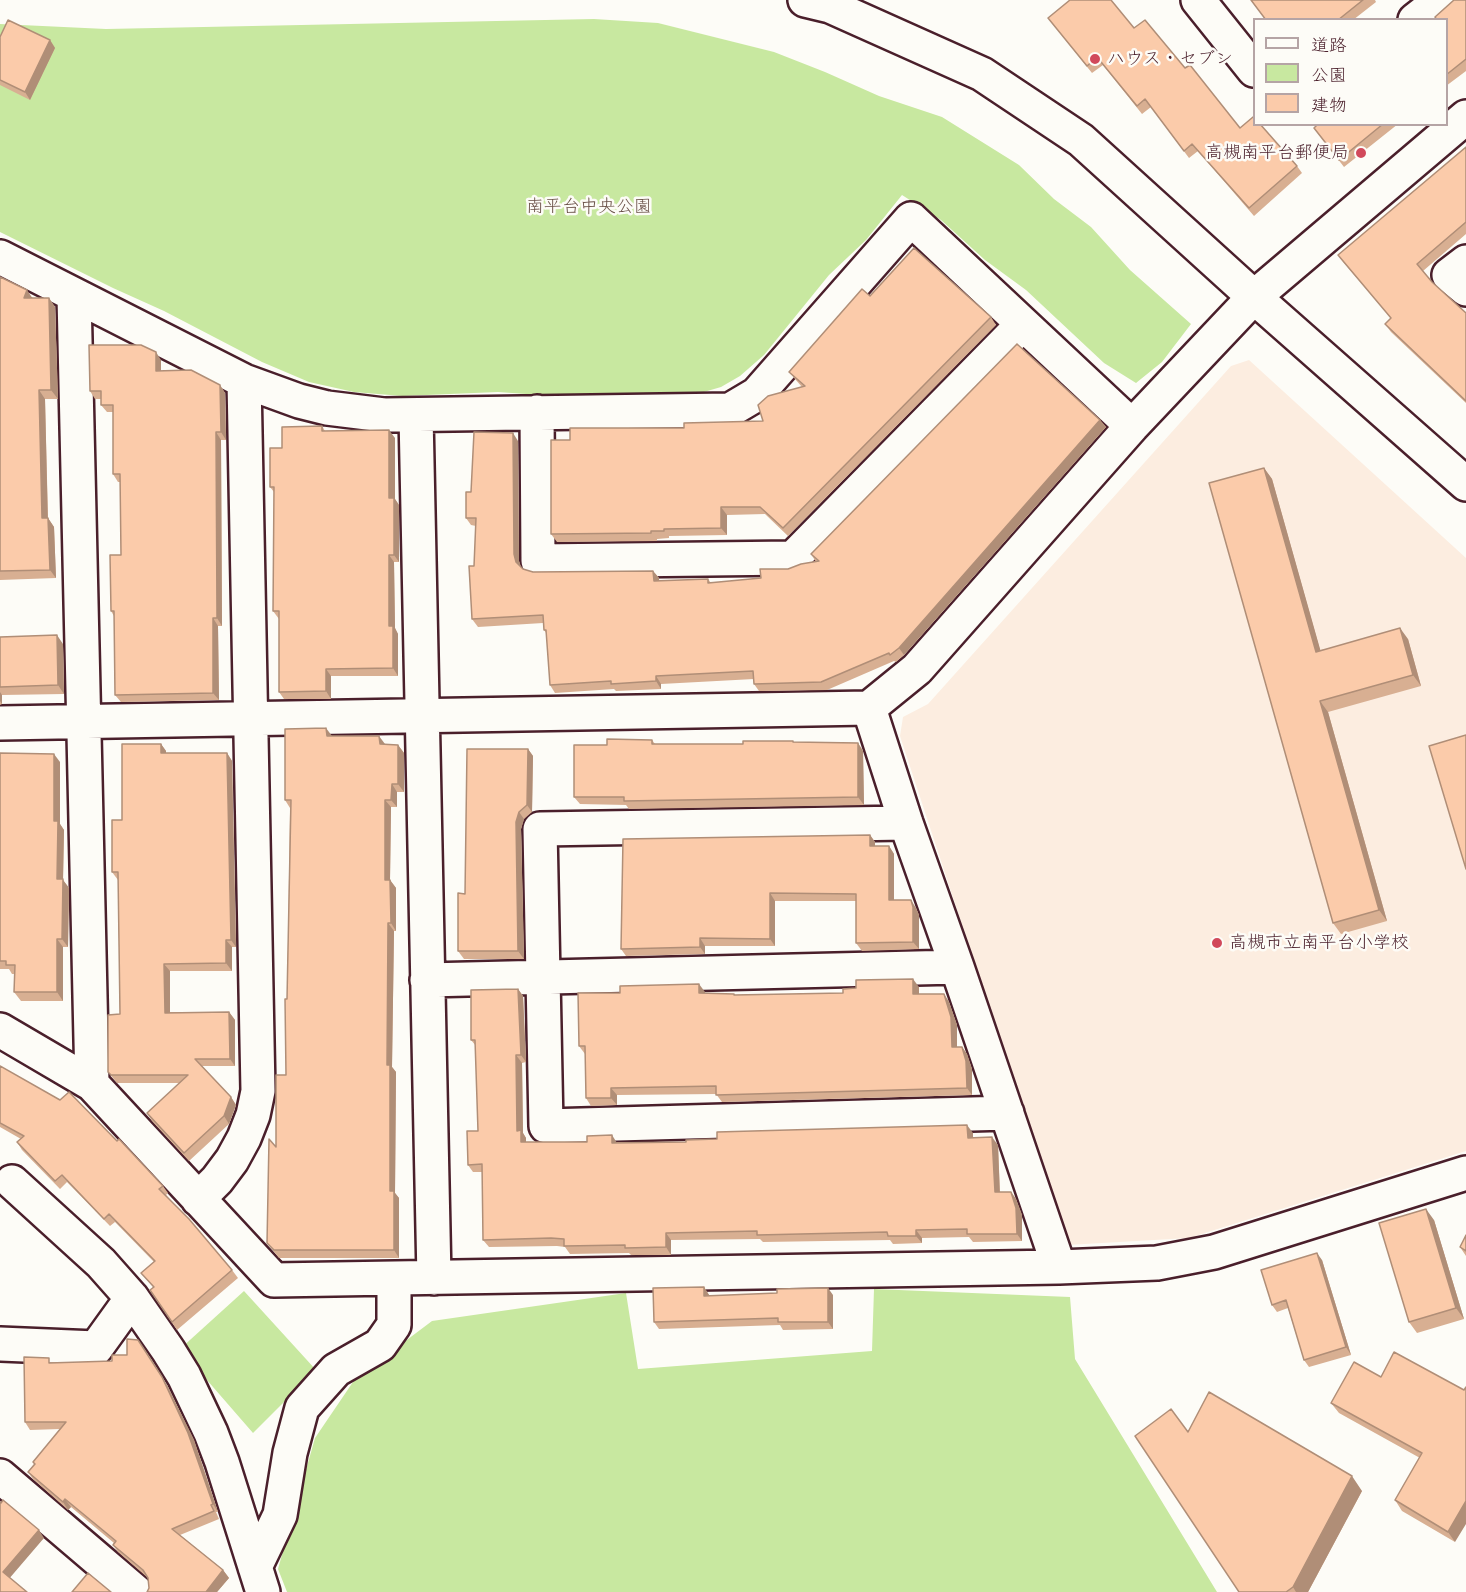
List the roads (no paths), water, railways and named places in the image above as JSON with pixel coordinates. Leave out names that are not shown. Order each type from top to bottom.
[{"type":"street","points":[[805,0],[830,6],[982,74],[1081,140],[1254,297],[1466,484]]},
{"type":"street","points":[[1198,0],[1253,69]]},
{"type":"street","points":[[1418,18],[1441,0]]},
{"type":"street","points":[[0,723],[869,708],[918,669],[1132,426],[1254,297],[1466,117]]},
{"type":"street","points":[[0,257],[244,381],[299,401],[327,408],[365,413],[416,415],[730,410],[757,394],[911,219],[1132,426]]},
{"type":"street","points":[[1466,261],[1449,275],[1466,289]]},
{"type":"street","points":[[75,296],[92,1084]]},
{"type":"street","points":[[537,412],[538,561],[793,558],[1023,324]]},
{"type":"street","points":[[198,1199],[217,1180],[232,1160],[246,1131],[258,1091],[244,381]]},
{"type":"street","points":[[416,415],[434,1278]]},
{"type":"street","points":[[869,708],[906,823],[1059,1267]]},
{"type":"street","points":[[906,823],[540,830],[546,1126],[1007,1113]]},
{"type":"street","points":[[428,980],[957,967]]},
{"type":"street","points":[[0,1030],[92,1084],[274,1280],[1059,1267],[1156,1263],[1214,1252],[1466,1173]]},
{"type":"street","points":[[12,1182],[84,1246],[132,1299],[168,1350],[198,1404],[222,1462],[259,1579]]},
{"type":"street","points":[[259,1579],[280,1515],[290,1453],[302,1408],[336,1370],[380,1345],[394,1326],[394,1279]]},
{"type":"street","points":[[0,1344],[96,1348],[132,1299]]},
{"type":"street","points":[[0,1476],[136,1592]]},
{"type":"place","name":"ハウス・セブン","points":[[1095,59]]},
{"type":"place","name":"高槻南平台郵便局","points":[[1361,153]]},
{"type":"place","name":"高槻市立南平台小学校","points":[[1217,943]]},
{"type":"park label","name":"南平台中央公園","points":[[589,207]]}]
